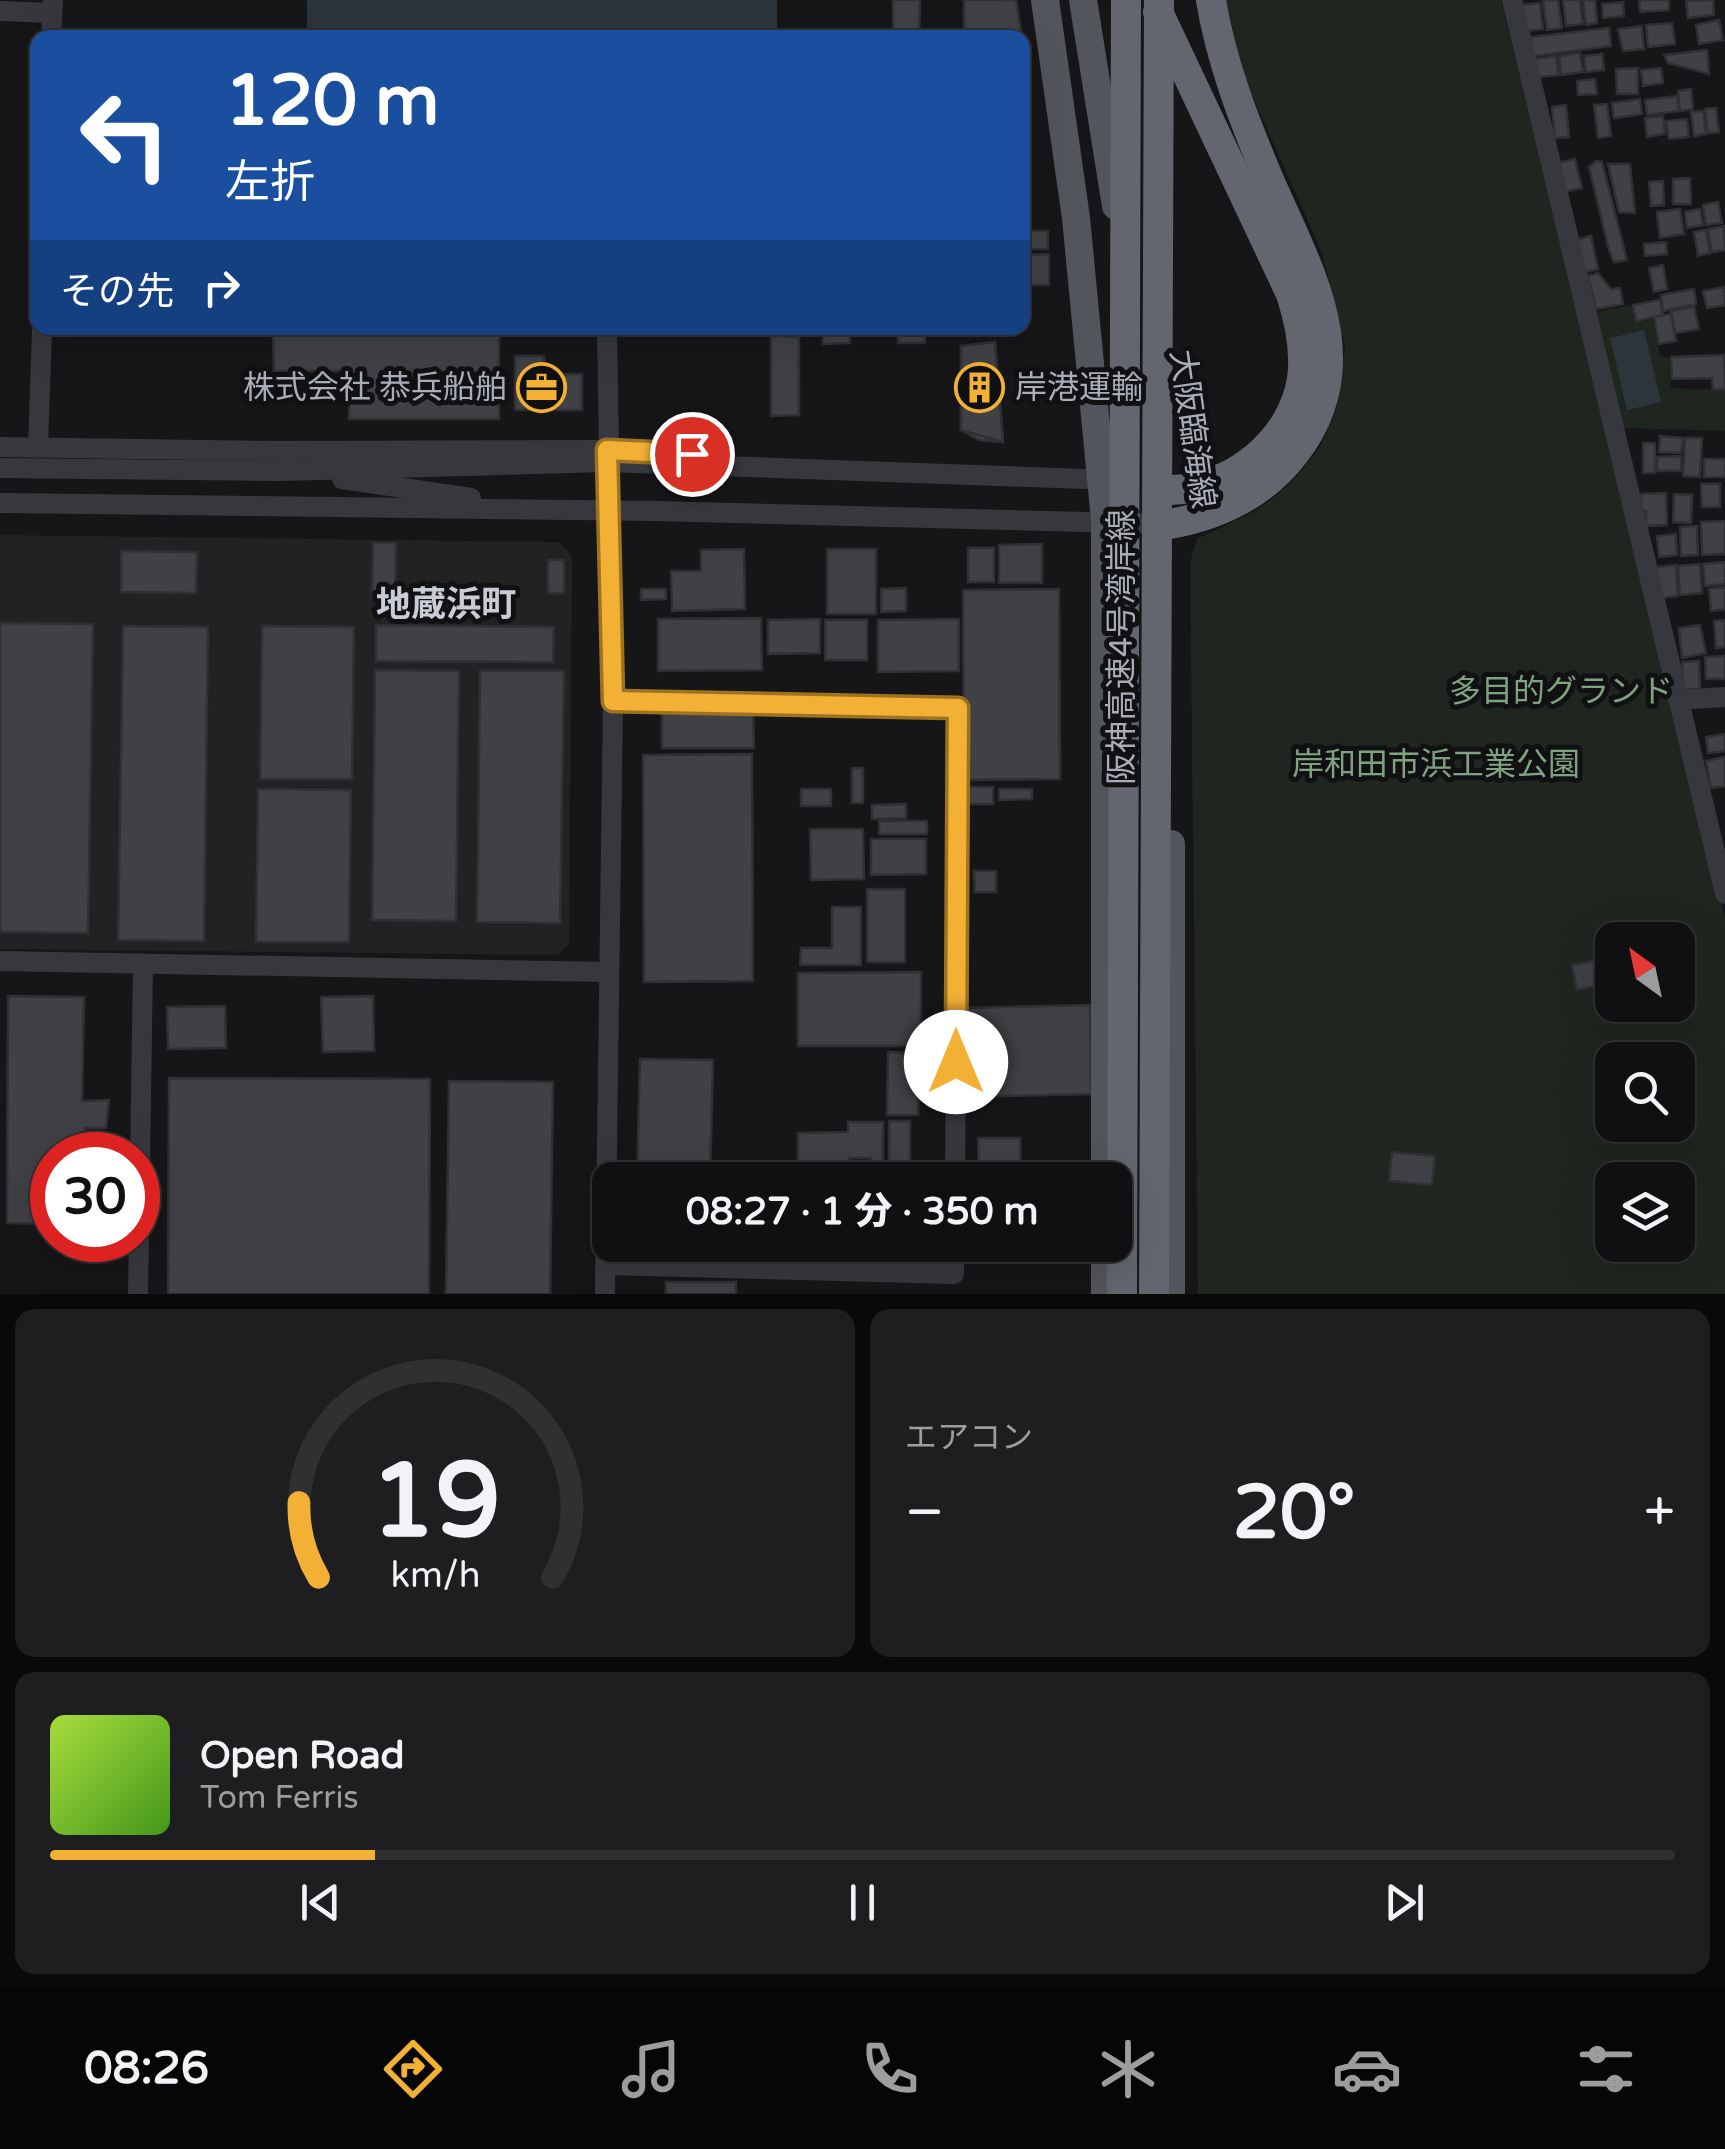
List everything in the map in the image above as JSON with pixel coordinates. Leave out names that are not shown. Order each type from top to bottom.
[{"type":"highway","name":"阪神高速4号湾岸線","points":[[1122,1294],[1126,0]]},
{"type":"highway","points":[[1156,0],[1292,294],[1304,351],[1302,380],[1294,406],[1280,431],[1260,454],[1237,472],[1212,484],[1169,490]]},
{"type":"highway","name":"阪神高速4号湾岸線","points":[[1154,1294],[1156,0]]},
{"type":"highway","points":[[1170,524],[1224,510],[1283,468],[1306,438],[1321,406],[1328,371],[1328,336],[1321,300],[1242,113],[1211,0]]},
{"type":"main road","points":[[1045,0],[1076,218],[1106,520],[1105,1162]]},
{"type":"main road","name":"大阪臨海線","points":[[1083,0],[1118,217],[1160,416],[1169,490],[1171,1294]]},
{"type":"main road","points":[[1105,1262],[1105,1294]]},
{"type":"street","points":[[1512,0],[1725,894]]},
{"type":"street","points":[[0,11],[52,6]]},
{"type":"street","points":[[38,448],[42,335]]},
{"type":"street","points":[[605,1294],[613,701],[607,335]]},
{"type":"street","points":[[0,446],[607,456]]},
{"type":"street","points":[[0,468],[283,471],[692,454],[770,468],[1099,477],[1169,490]]},
{"type":"street","points":[[283,471],[553,510]]},
{"type":"street","points":[[0,503],[608,510],[1170,524]]},
{"type":"street","points":[[1678,700],[1725,698]]},
{"type":"street","points":[[613,701],[958,708],[955,1162]]},
{"type":"street","points":[[0,961],[608,972]]},
{"type":"street","points":[[138,1294],[142,965]]},
{"type":"street","points":[[606,1265],[954,1274],[954,1262]]},
{"type":"shaded area","points":[[307,0],[777,0],[777,30],[307,30]]},
{"type":"shaded area","points":[[1644,330],[1661,402],[1627,410],[1610,338]]},
{"type":"shaded area","points":[[0,535],[560,542],[572,556],[569,944],[558,955],[0,949]]},
{"type":"green space","name":"岸和田市浜工業公園","points":[[1226,0],[1501,0],[1725,919],[1725,1294],[1198,1294],[1190,562],[1197,539],[1259,509],[1290,484],[1320,448],[1337,407],[1345,347],[1322,253],[1242,72]]},
{"type":"green space","points":[[1632,305],[1635,322],[1653,319],[1660,356],[1669,358],[1671,388],[1725,390],[1725,431],[1623,428],[1595,312]]},
{"type":"building","points":[[893,0],[920,0],[919,30],[893,30]]},
{"type":"building","points":[[964,0],[1016,0],[1021,30],[964,30]]},
{"type":"building","points":[[1543,0],[1558,0],[1562,28],[1547,30]]},
{"type":"building","points":[[1563,0],[1580,0],[1583,24],[1566,26]]},
{"type":"building","points":[[1583,0],[1595,0],[1597,23],[1586,25]]},
{"type":"building","points":[[1639,0],[1669,0],[1669,10],[1640,12]]},
{"type":"building","points":[[1713,0],[1714,15],[1688,18],[1686,1]]},
{"type":"building","points":[[1623,2],[1624,16],[1603,18],[1602,4]]},
{"type":"building","points":[[1540,3],[1543,29],[1521,32],[1518,5]]},
{"type":"building","points":[[1719,20],[1723,40],[1699,44],[1696,25]]},
{"type":"building","points":[[1672,23],[1675,44],[1648,47],[1646,25]]},
{"type":"building","points":[[1642,26],[1644,49],[1623,51],[1618,29]]},
{"type":"building","points":[[1609,28],[1611,46],[1533,56],[1531,37]]},
{"type":"building","points":[[1707,50],[1709,74],[1668,63],[1664,55]]},
{"type":"building","points":[[1580,53],[1583,72],[1561,75],[1559,56]]},
{"type":"building","points":[[1602,54],[1604,70],[1586,72],[1584,56]]},
{"type":"building","points":[[1556,56],[1559,75],[1538,77],[1535,59]]},
{"type":"building","points":[[1638,68],[1638,94],[1617,94],[1616,69]]},
{"type":"building","points":[[1661,68],[1663,83],[1643,86],[1641,70]]},
{"type":"building","points":[[1595,79],[1597,94],[1578,95],[1577,81]]},
{"type":"building","points":[[1691,89],[1693,109],[1680,111],[1678,91]]},
{"type":"building","points":[[1677,96],[1679,111],[1647,115],[1645,100]]},
{"type":"building","points":[[1640,99],[1642,114],[1614,118],[1612,103]]},
{"type":"building","points":[[1607,104],[1611,136],[1598,138],[1594,105]]},
{"type":"building","points":[[1566,105],[1569,137],[1555,138],[1552,107]]},
{"type":"building","points":[[1716,108],[1719,132],[1708,133],[1705,109]]},
{"type":"building","points":[[1703,111],[1706,134],[1694,136],[1691,112]]},
{"type":"building","points":[[1663,116],[1665,134],[1647,137],[1645,118]]},
{"type":"building","points":[[1687,119],[1689,137],[1669,139],[1666,121]]},
{"type":"building","points":[[1575,159],[1582,188],[1563,192],[1557,163]]},
{"type":"building","points":[[1596,161],[1602,162],[1627,260],[1614,262],[1609,250],[1589,167]]},
{"type":"building","points":[[1608,164],[1630,164],[1635,213],[1619,212]]},
{"type":"building","points":[[1690,178],[1691,204],[1673,204],[1673,179]]},
{"type":"building","points":[[1663,181],[1664,205],[1651,206],[1649,182]]},
{"type":"building","points":[[1718,202],[1722,223],[1706,225],[1703,205]]},
{"type":"building","points":[[1680,209],[1684,234],[1660,238],[1657,212]]},
{"type":"building","points":[[1700,209],[1703,225],[1687,228],[1685,212]]},
{"type":"building","points":[[1724,226],[1725,250],[1712,252],[1708,229]]},
{"type":"building","points":[[1706,230],[1710,253],[1698,256],[1694,232]]},
{"type":"building","points":[[1030,231],[1048,231],[1048,249],[1030,249]]},
{"type":"building","points":[[1591,236],[1598,269],[1583,273],[1575,240]]},
{"type":"building","points":[[1666,242],[1667,254],[1645,256],[1644,244]]},
{"type":"building","points":[[1049,254],[1049,285],[1030,285],[1030,255]]},
{"type":"building","points":[[1663,265],[1667,289],[1654,292],[1649,268]]},
{"type":"building","points":[[1598,273],[1611,289],[1620,288],[1623,304],[1596,309],[1588,276]]},
{"type":"building","points":[[1724,287],[1725,305],[1707,308],[1703,291]]},
{"type":"building","points":[[1694,289],[1696,304],[1663,311],[1661,295]]},
{"type":"building","points":[[1660,300],[1663,315],[1636,321],[1633,305]]},
{"type":"building","points":[[1694,307],[1699,329],[1675,333],[1671,311]]},
{"type":"building","points":[[1671,314],[1676,341],[1659,344],[1654,317]]},
{"type":"building","points":[[273,335],[499,335],[499,419],[349,419],[350,371],[274,371]]},
{"type":"building","points":[[823,335],[850,335],[850,343],[823,344]]},
{"type":"building","points":[[898,335],[925,335],[925,343],[898,343]]},
{"type":"building","points":[[771,336],[799,337],[799,415],[771,416]]},
{"type":"building","name":"岸港運輸","points":[[995,342],[1003,442],[979,440],[961,430],[961,346]]},
{"type":"building","name":"岸港運輸","points":[[995,342],[1003,442],[961,430],[961,346]]},
{"type":"building","points":[[1724,355],[1725,389],[1713,390],[1712,378],[1672,379],[1671,357]]},
{"type":"building","points":[[515,356],[544,356],[544,374],[582,374],[582,410],[515,410]]},
{"type":"building","points":[[1660,436],[1683,438],[1681,453],[1659,452]]},
{"type":"building","points":[[1685,438],[1702,438],[1700,477],[1683,476]]},
{"type":"building","points":[[1643,443],[1655,443],[1655,473],[1643,473]]},
{"type":"building","points":[[1681,456],[1681,471],[1657,471],[1657,457]]},
{"type":"building","points":[[1704,459],[1725,459],[1725,477],[1704,477]]},
{"type":"building","points":[[1701,484],[1720,484],[1720,507],[1702,507]]},
{"type":"building","points":[[1666,493],[1667,525],[1646,526],[1641,494]]},
{"type":"building","points":[[1674,494],[1692,495],[1691,523],[1673,522]]},
{"type":"building","points":[[1725,521],[1725,554],[1702,555],[1701,522]]},
{"type":"building","points":[[1697,526],[1698,555],[1681,556],[1680,527]]},
{"type":"building","points":[[1676,534],[1677,555],[1659,557],[1657,536]]},
{"type":"building","points":[[373,543],[396,543],[395,598],[372,598]]},
{"type":"building","points":[[1042,544],[1042,583],[999,583],[999,545]]},
{"type":"building","points":[[968,548],[994,548],[994,582],[968,582]]},
{"type":"building","points":[[744,549],[745,609],[672,611],[671,571],[701,571],[701,550]]},
{"type":"building","points":[[827,549],[876,549],[876,614],[827,614]]},
{"type":"building","points":[[121,551],[197,552],[196,593],[121,592]]},
{"type":"building","points":[[548,560],[564,560],[564,593],[548,593]]},
{"type":"building","points":[[1725,562],[1725,584],[1705,586],[1703,564]]},
{"type":"building","points":[[1700,564],[1702,593],[1680,595],[1678,566]]},
{"type":"building","points":[[1676,565],[1678,596],[1661,598],[1656,567]]},
{"type":"building","points":[[1725,587],[1725,609],[1711,611],[1709,589]]},
{"type":"building","points":[[906,588],[906,611],[881,612],[881,589]]},
{"type":"building","points":[[641,589],[666,589],[666,599],[641,600]]},
{"type":"building","points":[[1059,589],[1060,779],[964,780],[963,590]]},
{"type":"building","points":[[761,618],[762,670],[658,671],[658,619]]},
{"type":"building","points":[[820,619],[820,653],[768,654],[768,620]]},
{"type":"building","points":[[959,619],[959,671],[878,672],[878,620]]},
{"type":"building","points":[[825,620],[867,620],[867,660],[825,660]]},
{"type":"building","points":[[1725,620],[1725,647],[1716,648],[1714,621]]},
{"type":"building","points":[[0,623],[93,624],[88,933],[0,932]]},
{"type":"building","points":[[376,625],[554,627],[553,662],[376,661]]},
{"type":"building","points":[[1700,625],[1706,653],[1682,658],[1679,628]]},
{"type":"building","points":[[123,626],[208,627],[204,941],[118,940]]},
{"type":"building","points":[[262,626],[354,627],[352,779],[260,779]]},
{"type":"building","points":[[1725,656],[1725,679],[1706,679],[1705,657]]},
{"type":"building","points":[[1699,661],[1700,689],[1683,689],[1682,662]]},
{"type":"building","points":[[375,670],[459,671],[456,921],[372,920]]},
{"type":"building","points":[[480,671],[564,671],[560,923],[477,922]]},
{"type":"building","points":[[753,712],[754,748],[662,748],[662,713]]},
{"type":"building","points":[[1725,734],[1725,751],[1708,753],[1706,737]]},
{"type":"building","points":[[752,754],[753,981],[644,982],[643,755]]},
{"type":"building","points":[[1725,757],[1725,786],[1711,788],[1706,761]]},
{"type":"building","points":[[852,768],[863,768],[863,803],[852,803]]},
{"type":"building","points":[[964,787],[993,787],[993,804],[964,804]]},
{"type":"building","points":[[258,789],[351,790],[349,942],[256,942]]},
{"type":"building","points":[[801,789],[831,789],[831,806],[801,806]]},
{"type":"building","points":[[999,789],[1032,789],[1032,799],[999,800]]},
{"type":"building","points":[[906,804],[906,818],[872,819],[872,805]]},
{"type":"building","points":[[879,821],[927,821],[927,834],[879,834]]},
{"type":"building","points":[[810,829],[863,829],[864,879],[811,880]]},
{"type":"building","points":[[871,839],[926,839],[926,874],[871,875]]},
{"type":"building","points":[[974,871],[996,871],[996,892],[975,892]]},
{"type":"building","points":[[867,889],[905,889],[905,962],[867,962]]},
{"type":"building","points":[[832,907],[861,907],[861,965],[800,965],[801,948],[832,948]]},
{"type":"building","points":[[1595,960],[1595,986],[1577,990],[1572,965]]},
{"type":"building","points":[[921,972],[921,1046],[798,1046],[798,973]]},
{"type":"building","points":[[8,996],[84,997],[82,1101],[109,1100],[106,1128],[30,1132],[30,1224],[7,1223]]},
{"type":"building","points":[[373,996],[374,1051],[323,1052],[321,997]]},
{"type":"building","points":[[1090,1005],[1091,1094],[967,1097],[966,1008]]},
{"type":"building","points":[[225,1006],[226,1048],[168,1049],[167,1007]]},
{"type":"building","points":[[888,1052],[920,1053],[918,1115],[887,1115]]},
{"type":"building","points":[[640,1059],[713,1060],[710,1162],[637,1162]]},
{"type":"building","points":[[169,1078],[430,1079],[429,1294],[168,1294]]},
{"type":"building","points":[[449,1081],[553,1082],[550,1294],[446,1294]]},
{"type":"building","points":[[889,1121],[910,1121],[910,1162],[889,1162]]},
{"type":"building","points":[[848,1122],[883,1122],[883,1162],[849,1158],[849,1162],[798,1162],[798,1133],[848,1132]]},
{"type":"building","points":[[978,1138],[1020,1138],[1021,1162],[979,1162]]},
{"type":"building","points":[[1392,1152],[1435,1156],[1432,1185],[1389,1181]]},
{"type":"building","points":[[666,1282],[736,1282],[736,1294],[666,1294]]},
{"type":"place","name":"株式会社 恭兵船舶","points":[[542,388]]},
{"type":"place","name":"岸港運輸","points":[[980,388]]},
{"type":"district","name":"地蔵浜町","points":[[446,605]]},
{"type":"route","points":[[692,454],[607,450],[613,701],[958,708],[956,1062]]},
{"type":"park label","name":"多目的グランド","points":[[1561,692]]}]
